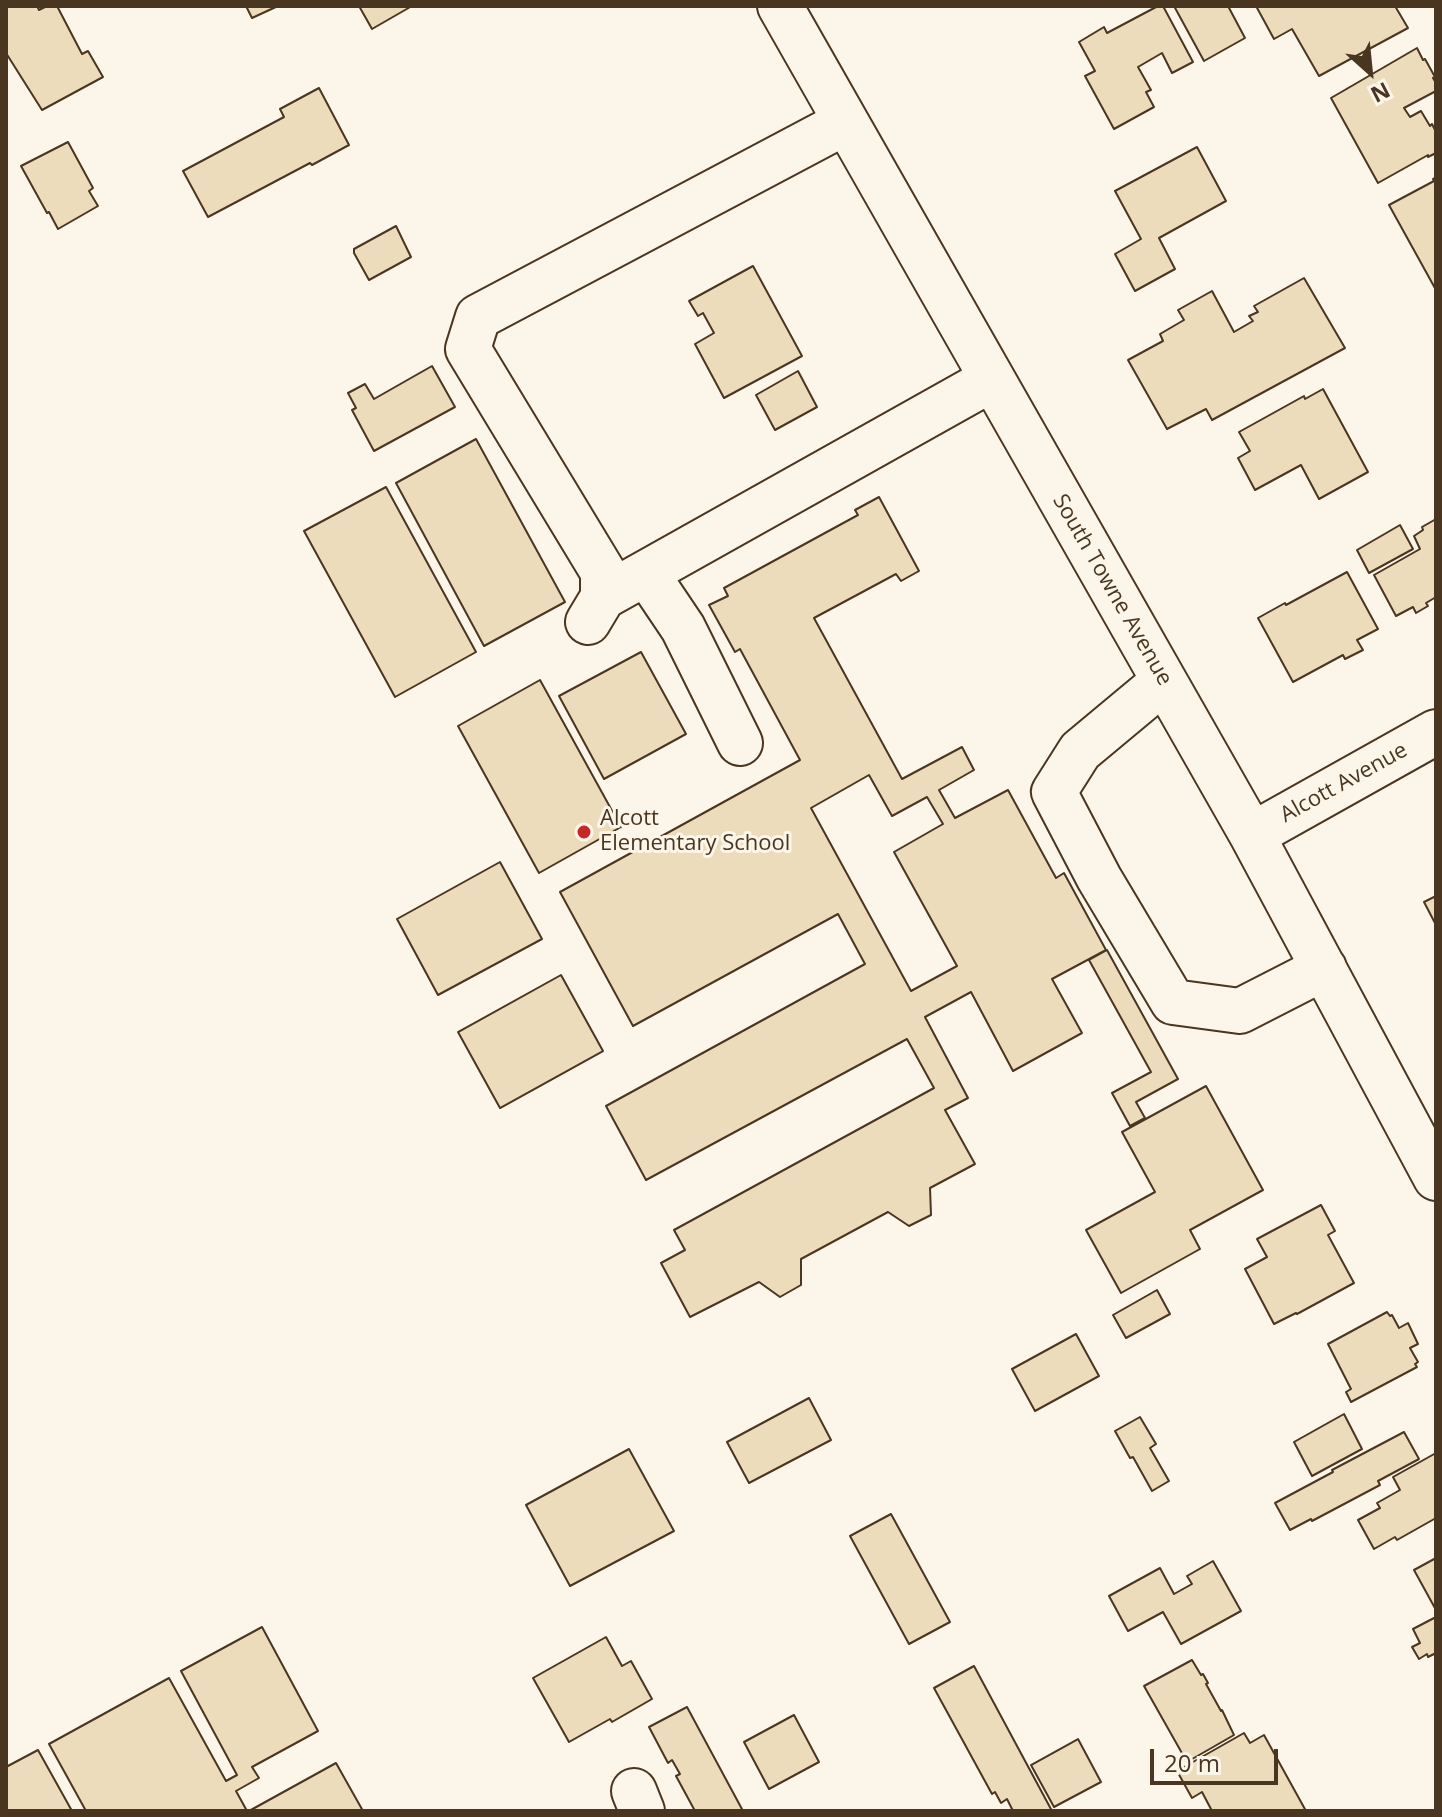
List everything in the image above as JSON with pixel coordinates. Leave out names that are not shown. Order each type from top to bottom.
[{"type":"street","name":"South Towne Avenue","points":[[780,6],[1252,835],[1436,1178]]},
{"type":"street","points":[[846,122],[478,317],[468,349],[603,572],[596,610],[646,573],[992,379]]},
{"type":"street","points":[[646,573],[683,628],[740,743]]},
{"type":"street","points":[[1164,681],[1080,751],[1054,792],[1099,878],[1173,1002],[1240,1011],[1324,968]]},
{"type":"street","name":"Alcott Avenue","points":[[1252,835],[1436,732]]},
{"type":"building","points":[[6,6],[37,6],[39,10],[57,6],[82,54],[88,51],[103,77],[42,110],[6,53]]},
{"type":"building","points":[[246,6],[278,6],[252,18]]},
{"type":"building","points":[[359,6],[412,6],[372,29]]},
{"type":"building","points":[[1163,6],[1193,62],[1172,73],[1162,53],[1138,67],[1151,90],[1146,92],[1154,107],[1114,129],[1085,76],[1095,71],[1079,42],[1104,27],[1107,33]]},
{"type":"building","points":[[1174,6],[1228,6],[1245,38],[1204,61]]},
{"type":"building","points":[[1256,6],[1395,6],[1408,28],[1319,76],[1292,29],[1274,39]]},
{"type":"building","points":[[1417,48],[1435,77],[1436,91],[1404,108],[1410,117],[1421,111],[1430,126],[1432,124],[1436,132],[1436,153],[1378,183],[1331,98]]},
{"type":"building","points":[[319,88],[349,145],[208,217],[183,171],[284,117],[280,109]]},
{"type":"building","points":[[68,142],[93,188],[89,191],[98,206],[58,229],[21,166]]},
{"type":"building","points":[[1197,147],[1226,201],[1159,238],[1175,269],[1135,291],[1115,254],[1141,239],[1115,191]]},
{"type":"building","points":[[1436,177],[1436,290],[1389,205],[1434,181]]},
{"type":"building","points":[[396,226],[411,257],[369,280],[354,249]]},
{"type":"building","points":[[753,266],[802,356],[724,398],[695,344],[714,333],[703,313],[698,316],[689,301]]},
{"type":"building","points":[[1304,278],[1345,348],[1212,420],[1206,409],[1167,429],[1128,360],[1163,341],[1160,334],[1184,320],[1178,310],[1212,291],[1234,332],[1253,321],[1249,316],[1258,312],[1254,306]]},
{"type":"building","points":[[432,366],[455,407],[374,451],[352,410],[356,408],[348,393],[365,384],[374,399]]},
{"type":"building","points":[[798,371],[817,407],[775,430],[756,395]]},
{"type":"building","points":[[1323,389],[1368,472],[1319,499],[1301,465],[1255,490],[1238,458],[1250,451],[1239,432],[1304,396],[1305,399]]},
{"type":"building","points":[[476,439],[565,602],[484,646],[396,483]]},
{"type":"building","points":[[386,487],[476,652],[395,697],[304,531]]},
{"type":"building","points":[[879,497],[919,571],[901,581],[896,574],[814,618],[902,779],[962,747],[974,770],[939,790],[955,818],[1008,790],[1056,878],[1064,873],[1106,950],[1052,979],[1082,1033],[1013,1071],[971,992],[925,1017],[968,1098],[945,1110],[975,1164],[930,1188],[931,1215],[909,1226],[888,1212],[801,1259],[801,1285],[780,1297],[759,1282],[690,1317],[661,1263],[685,1250],[674,1230],[934,1088],[907,1039],[646,1180],[606,1106],[865,964],[838,914],[633,1026],[560,892],[800,760],[740,649],[735,652],[709,605],[728,596],[724,588],[858,515],[855,510]],"holes":[[[869,775],[892,816],[927,797],[943,824],[894,852],[957,966],[911,991],[811,808]]]},
{"type":"building","points":[[1436,519],[1436,597],[1416,613],[1413,607],[1396,616],[1374,575],[1420,549],[1414,536]]},
{"type":"building","points":[[1400,525],[1413,549],[1369,573],[1357,550]]},
{"type":"building","points":[[1347,572],[1378,629],[1357,640],[1363,650],[1345,659],[1343,655],[1293,682],[1258,618]]},
{"type":"building","points":[[641,652],[686,734],[604,779],[559,696]]},
{"type":"building","points":[[540,680],[621,827],[539,873],[458,726]]},
{"type":"building","points":[[500,862],[542,939],[438,995],[397,919]]},
{"type":"building","points":[[1436,896],[1436,925],[1424,902]]},
{"type":"building","points":[[1107,950],[1178,1079],[1136,1102],[1145,1118],[1130,1126],[1112,1093],[1151,1072],[1089,960]]},
{"type":"building","points":[[561,975],[603,1051],[500,1108],[458,1032]]},
{"type":"building","points":[[1206,1086],[1263,1190],[1190,1230],[1200,1249],[1121,1293],[1086,1230],[1155,1192],[1122,1132]]},
{"type":"building","points":[[1321,1205],[1335,1231],[1328,1235],[1354,1283],[1274,1324],[1245,1269],[1267,1257],[1257,1239]]},
{"type":"building","points":[[1157,1290],[1170,1314],[1126,1338],[1113,1315]]},
{"type":"building","points":[[1387,1312],[1399,1328],[1408,1323],[1418,1344],[1410,1348],[1418,1362],[1415,1364],[1417,1367],[1351,1402],[1346,1392],[1351,1389],[1328,1344]]},
{"type":"building","points":[[1076,1334],[1099,1376],[1035,1411],[1012,1369]]},
{"type":"building","points":[[809,1398],[831,1440],[749,1483],[727,1442]]},
{"type":"building","points":[[1344,1414],[1362,1449],[1312,1476],[1294,1442]]},
{"type":"building","points":[[1140,1417],[1156,1444],[1150,1448],[1169,1481],[1152,1491],[1115,1431]]},
{"type":"building","points":[[1404,1432],[1419,1459],[1378,1481],[1380,1485],[1290,1530],[1275,1503]]},
{"type":"building","points":[[629,1449],[674,1531],[570,1586],[526,1505]]},
{"type":"building","points":[[1436,1453],[1436,1518],[1374,1549],[1358,1520],[1380,1508],[1377,1503],[1400,1490],[1393,1477]]},
{"type":"building","points":[[891,1514],[950,1622],[909,1644],[850,1536]]},
{"type":"building","points":[[1436,1558],[1436,1610],[1414,1570]]},
{"type":"building","points":[[1213,1561],[1241,1611],[1181,1644],[1163,1612],[1128,1631],[1109,1596],[1160,1568],[1174,1594],[1192,1584],[1187,1576]]},
{"type":"building","points":[[1434,1618],[1436,1653],[1419,1659],[1412,1647],[1420,1643],[1413,1629]]},
{"type":"building","points":[[262,1627],[318,1731],[252,1767],[259,1778],[236,1791],[247,1811],[86,1811],[49,1744],[169,1678],[226,1781],[237,1775],[181,1671]]},
{"type":"building","points":[[606,1637],[622,1666],[631,1661],[652,1699],[569,1742],[533,1678]]},
{"type":"building","points":[[1192,1660],[1203,1674],[1234,1735],[1187,1762],[1144,1686]]},
{"type":"building","points":[[974,1666],[1052,1811],[1013,1811],[1007,1799],[1001,1803],[995,1792],[992,1794],[934,1688]]},
{"type":"building","points":[[687,1707],[743,1811],[695,1811],[676,1776],[680,1774],[672,1760],[668,1763],[649,1727]]},
{"type":"building","points":[[794,1715],[819,1762],[769,1789],[744,1742]]},
{"type":"building","points":[[1244,1733],[1250,1743],[1264,1735],[1306,1811],[1212,1811],[1202,1792],[1192,1798],[1177,1771]]},
{"type":"building","points":[[1078,1739],[1101,1782],[1054,1807],[1031,1765]]},
{"type":"building","points":[[38,1750],[72,1811],[6,1811],[6,1767]]},
{"type":"building","points":[[336,1763],[363,1811],[249,1811]]},
{"type":"place","name":"Alcott Elementary School","points":[[584,832]]}]
